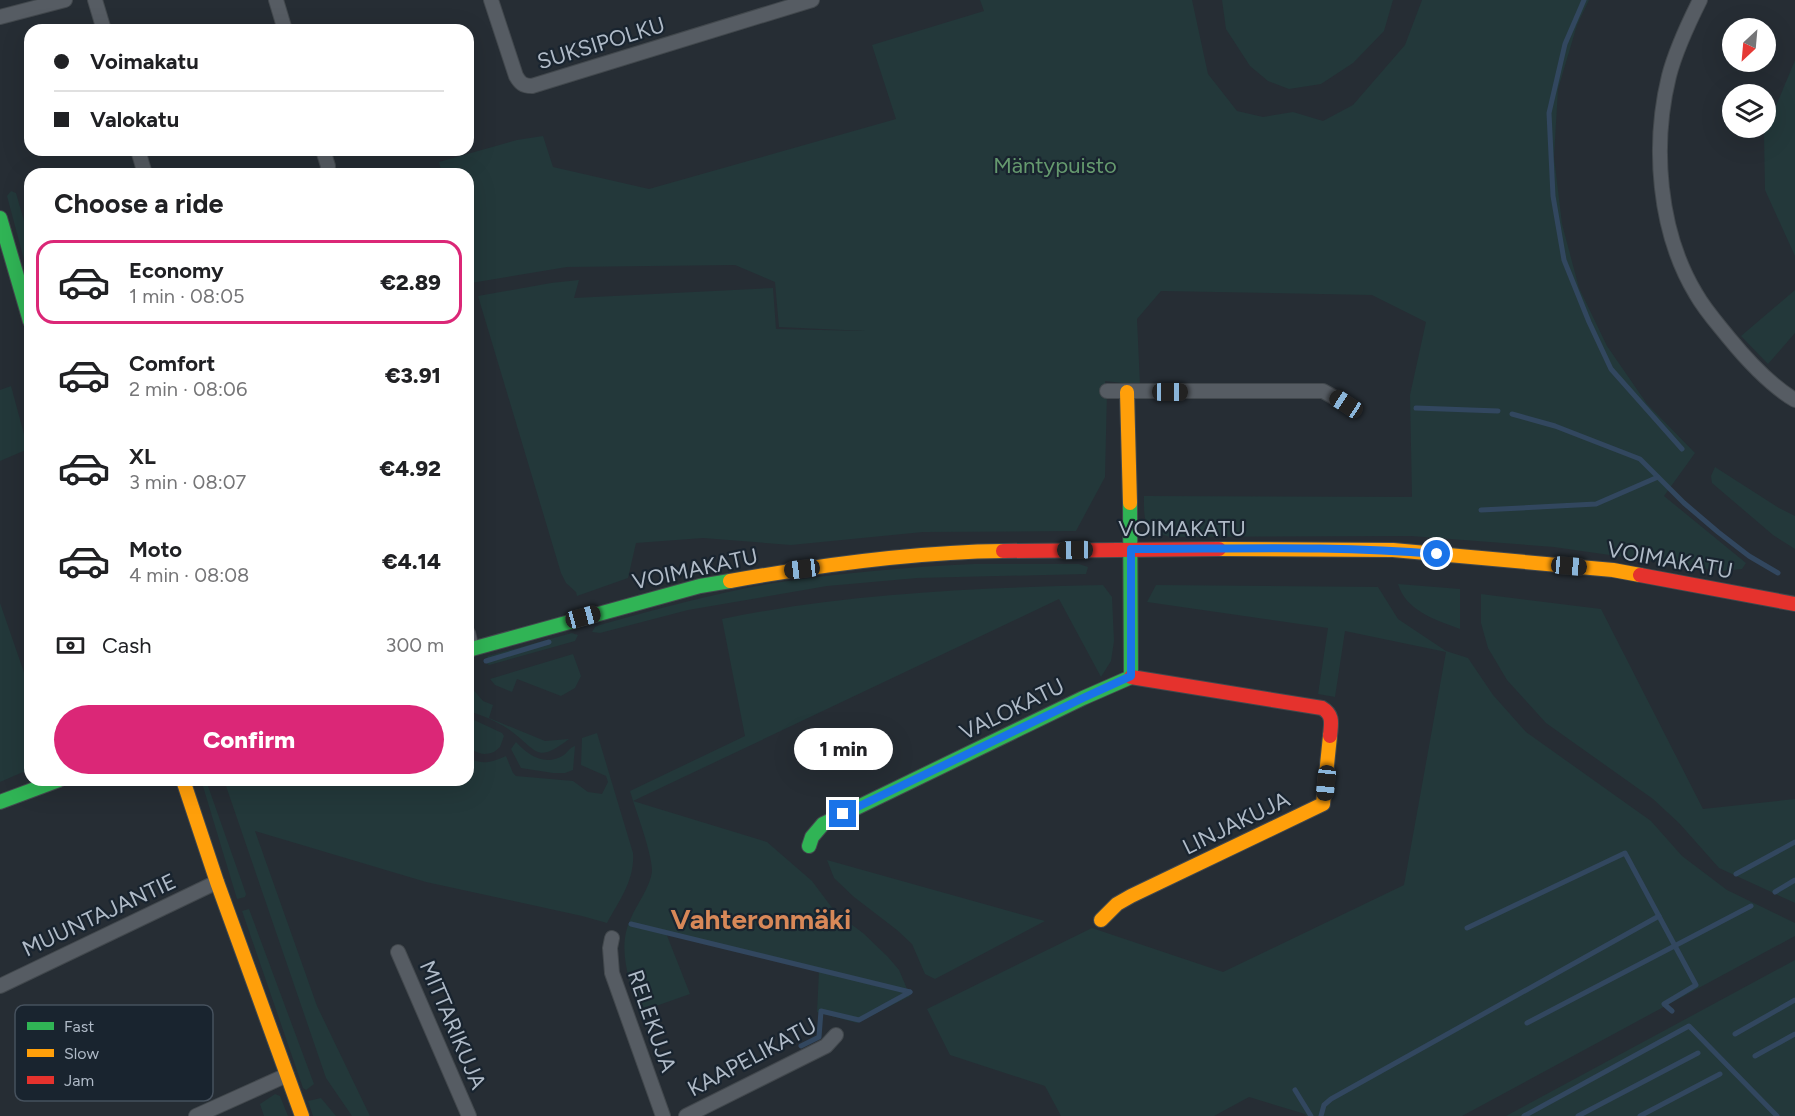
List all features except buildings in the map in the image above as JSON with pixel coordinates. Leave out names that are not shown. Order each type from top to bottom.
[{"type":"street","points":[[0,17],[65,0]]},
{"type":"street","points":[[95,0],[102,24]]},
{"type":"street","points":[[276,0],[283,24]]},
{"type":"street","name":"SUKSIPOLKU","points":[[491,0],[516,76],[520,83],[526,86],[812,0]]},
{"type":"street","points":[[1700,0],[1677,51],[1664,99],[1660,132],[1660,160],[1668,221],[1685,273],[1708,313],[1746,359],[1795,400]]},
{"type":"street","points":[[0,218],[24,300]]},
{"type":"street","points":[[1107,391],[1323,391],[1346,404]]},
{"type":"street","points":[[1127,392],[1131,676]]},
{"type":"street","name":"VOIMAKATU","points":[[474,649],[700,586],[781,572],[921,555],[987,551],[1393,550],[1613,570],[1795,604]]},
{"type":"street","name":"VALOKATU","points":[[809,846],[812,837],[824,824],[1131,676]]},
{"type":"street","name":"LINJAKUJA","points":[[1101,920],[1108,911],[1131,896],[1323,804],[1332,718],[1329,712],[1322,708],[1131,676]]},
{"type":"street","points":[[0,802],[43,786]]},
{"type":"street","points":[[185,786],[217,882],[302,1116]]},
{"type":"street","name":"MUUNTAJANTIE","points":[[0,986],[217,882]]},
{"type":"street","name":"RELEKUJA","points":[[612,938],[610,948],[612,973],[663,1116]]},
{"type":"street","name":"MITTARIKUJA","points":[[398,951],[469,1116]]},
{"type":"street","name":"KAAPELIKATU","points":[[686,1116],[826,1046],[836,1035]]},
{"type":"street","points":[[196,1116],[286,1075]]},
{"type":"green space","name":"Mäntypuisto","points":[[980,0],[1192,0],[1208,74],[1237,111],[1263,117],[1293,112],[1323,121],[1353,105],[1405,45],[1422,0],[1589,0],[1577,25],[1558,89],[1554,157],[1562,224],[1579,288],[1607,346],[1647,404],[1695,453],[1664,496],[1746,563],[1742,569],[1722,571],[1554,547],[1411,536],[1170,537],[1161,534],[1147,523],[1144,496],[1412,497],[1410,395],[1426,322],[1372,295],[1161,291],[1137,319],[1140,385],[1105,381],[1107,391],[1105,477],[1076,531],[923,532],[791,545],[703,538],[636,543],[628,578],[577,596],[561,573],[478,296],[579,280],[574,298],[773,288],[776,329],[865,331],[779,327],[775,282],[735,265],[567,267],[474,282],[474,168],[440,168],[439,162],[460,156],[474,156],[474,152],[517,140],[543,136],[553,167],[649,189],[896,119],[872,45],[984,11]]},
{"type":"green space","points":[[1222,0],[1393,0],[1384,31],[1353,63],[1321,84],[1289,89],[1268,81],[1250,66],[1226,29]]},
{"type":"green space","points":[[1795,60],[1795,256],[1765,190],[1764,138],[1776,138],[1776,106]]},
{"type":"green space","points":[[11,191],[16,193],[24,221],[24,260],[7,196]]},
{"type":"green space","points":[[1795,290],[1795,333],[1768,364],[1741,336]]},
{"type":"green space","points":[[11,386],[24,434],[24,451],[0,461],[0,390]]},
{"type":"green space","points":[[1715,467],[1795,516],[1795,549],[1773,535],[1712,483],[1711,476]]},
{"type":"green space","points":[[974,564],[1079,564],[1088,567],[1086,574],[917,578],[827,586],[688,610],[600,633],[592,632],[600,625],[643,613],[708,596],[774,583],[874,571]]},
{"type":"green space","points":[[1398,584],[1460,589],[1460,629],[1432,618],[1415,608],[1402,593]]},
{"type":"green space","points":[[1103,585],[1112,597],[1114,641],[1111,661],[1101,677],[1059,599],[633,801],[630,791],[745,736],[722,619],[816,603],[959,590]]},
{"type":"green space","points":[[1156,585],[1378,587],[1398,619],[1446,651],[1468,658],[1493,695],[1526,732],[1651,821],[1682,856],[1727,890],[1795,923],[1795,936],[1462,1116],[1306,1116],[1249,1097],[1214,1116],[1061,1116],[1045,1086],[950,1055],[927,1009],[1092,928],[1223,972],[1404,885],[1446,652],[1345,631],[1335,697],[1318,694],[1328,628],[1147,602]]},
{"type":"green space","points":[[1481,594],[1601,609],[1703,809],[1795,799],[1795,903],[1719,868],[1679,823],[1653,799],[1546,723],[1507,680],[1488,648],[1481,623]]},
{"type":"green space","points":[[0,603],[24,672],[24,772],[0,782]]},
{"type":"green space","points":[[572,633],[578,635],[575,641],[489,665],[484,662],[488,656]]},
{"type":"green space","points":[[573,654],[581,676],[575,688],[561,696],[517,679],[512,692],[495,685],[490,679]]},
{"type":"green space","points":[[474,690],[483,701],[493,705],[489,718],[545,741],[569,739],[550,751],[538,752],[511,731],[474,713]]},
{"type":"green space","points":[[474,720],[504,736],[500,747],[494,752],[479,753],[474,750]]},
{"type":"green space","points":[[597,733],[633,853],[629,881],[607,923],[426,882],[255,831],[317,1006],[370,1116],[352,1116],[326,1078],[226,786],[474,786],[474,759],[487,762],[506,756],[516,776],[573,781],[588,792],[602,794],[608,782],[606,776],[581,765],[582,738]]},
{"type":"green space","points":[[516,742],[531,755],[544,760],[564,755],[575,746],[573,770],[553,773],[521,768],[511,749]]},
{"type":"green space","points":[[203,786],[208,786],[246,894],[245,897],[237,899]]},
{"type":"green space","points":[[633,801],[767,842],[812,881],[836,913],[863,933],[888,957],[899,970],[910,996],[857,1023],[817,1012],[819,971],[666,933],[690,994],[639,1012],[626,965],[625,941],[631,918],[651,878],[652,864]]},
{"type":"green space","points":[[827,860],[1045,921],[935,979],[925,974],[912,944],[834,878]]},
{"type":"green space","points":[[249,909],[314,1084],[306,1090],[303,1088],[242,911]]},
{"type":"green space","points":[[1795,960],[1795,1116],[1506,1116]]},
{"type":"green space","points":[[275,1094],[280,1096],[288,1116],[264,1116],[260,1104]]},
{"type":"green space","points":[[321,1098],[336,1116],[313,1116],[308,1101]]},
{"type":"waterway","points":[[1584,0],[1565,44],[1549,113],[1553,196],[1564,260],[1611,369],[1682,449]]},
{"type":"waterway","points":[[1416,408],[1498,411]]},
{"type":"waterway","points":[[1512,414],[1555,426],[1640,459],[1684,503],[1718,532],[1749,556],[1778,573]]},
{"type":"waterway","points":[[1481,510],[1596,504],[1658,477]]},
{"type":"waterway","points":[[486,661],[549,642]]},
{"type":"waterway","points":[[1736,874],[1795,842]]},
{"type":"waterway","points":[[1467,928],[1625,853],[1696,985],[1664,1004],[1672,1011]]},
{"type":"waterway","points":[[1775,892],[1795,880]]},
{"type":"waterway","points":[[1527,1023],[1751,906]]},
{"type":"waterway","points":[[1321,1116],[1324,1105],[1331,1099],[1659,916]]},
{"type":"waterway","points":[[631,924],[910,992]]},
{"type":"waterway","points":[[801,1046],[819,1037],[821,1011],[859,1020],[910,992]]},
{"type":"waterway","points":[[1735,1034],[1795,1000]]},
{"type":"waterway","points":[[1524,1116],[1689,1026],[1777,1116]]},
{"type":"waterway","points":[[1755,1056],[1795,1034]]},
{"type":"waterway","points":[[1578,1116],[1698,1053]]},
{"type":"waterway","points":[[1640,1116],[1720,1074]]},
{"type":"waterway","points":[[1295,1090],[1311,1116]]},
{"type":"traffic: fast","points":[[0,218],[24,300]]},
{"type":"traffic: fast","points":[[809,846],[812,837],[823,824],[1131,677],[1130,503]]},
{"type":"traffic: fast","points":[[474,648],[700,586],[730,581]]},
{"type":"traffic: fast","points":[[0,802],[43,786]]},
{"type":"traffic: slow","points":[[1127,392],[1130,503]]},
{"type":"traffic: slow","points":[[1219,549],[1393,550],[1613,570],[1640,575]]},
{"type":"traffic: slow","points":[[730,581],[866,560],[1003,551]]},
{"type":"traffic: slow","points":[[1101,920],[1117,904],[1131,896],[1323,804],[1330,736]]},
{"type":"traffic: slow","points":[[185,786],[217,882],[302,1116]]},
{"type":"traffic: jam","points":[[1003,551],[1219,549]]},
{"type":"traffic: jam","points":[[1640,575],[1795,604]]},
{"type":"traffic: jam","points":[[1131,677],[1322,708],[1330,717],[1330,736]]},
{"type":"district","name":"Vahteronmäki","points":[[761,919]]},
{"type":"route","points":[[843,814],[1131,676],[1131,549],[1393,550],[1437,554]]}]
